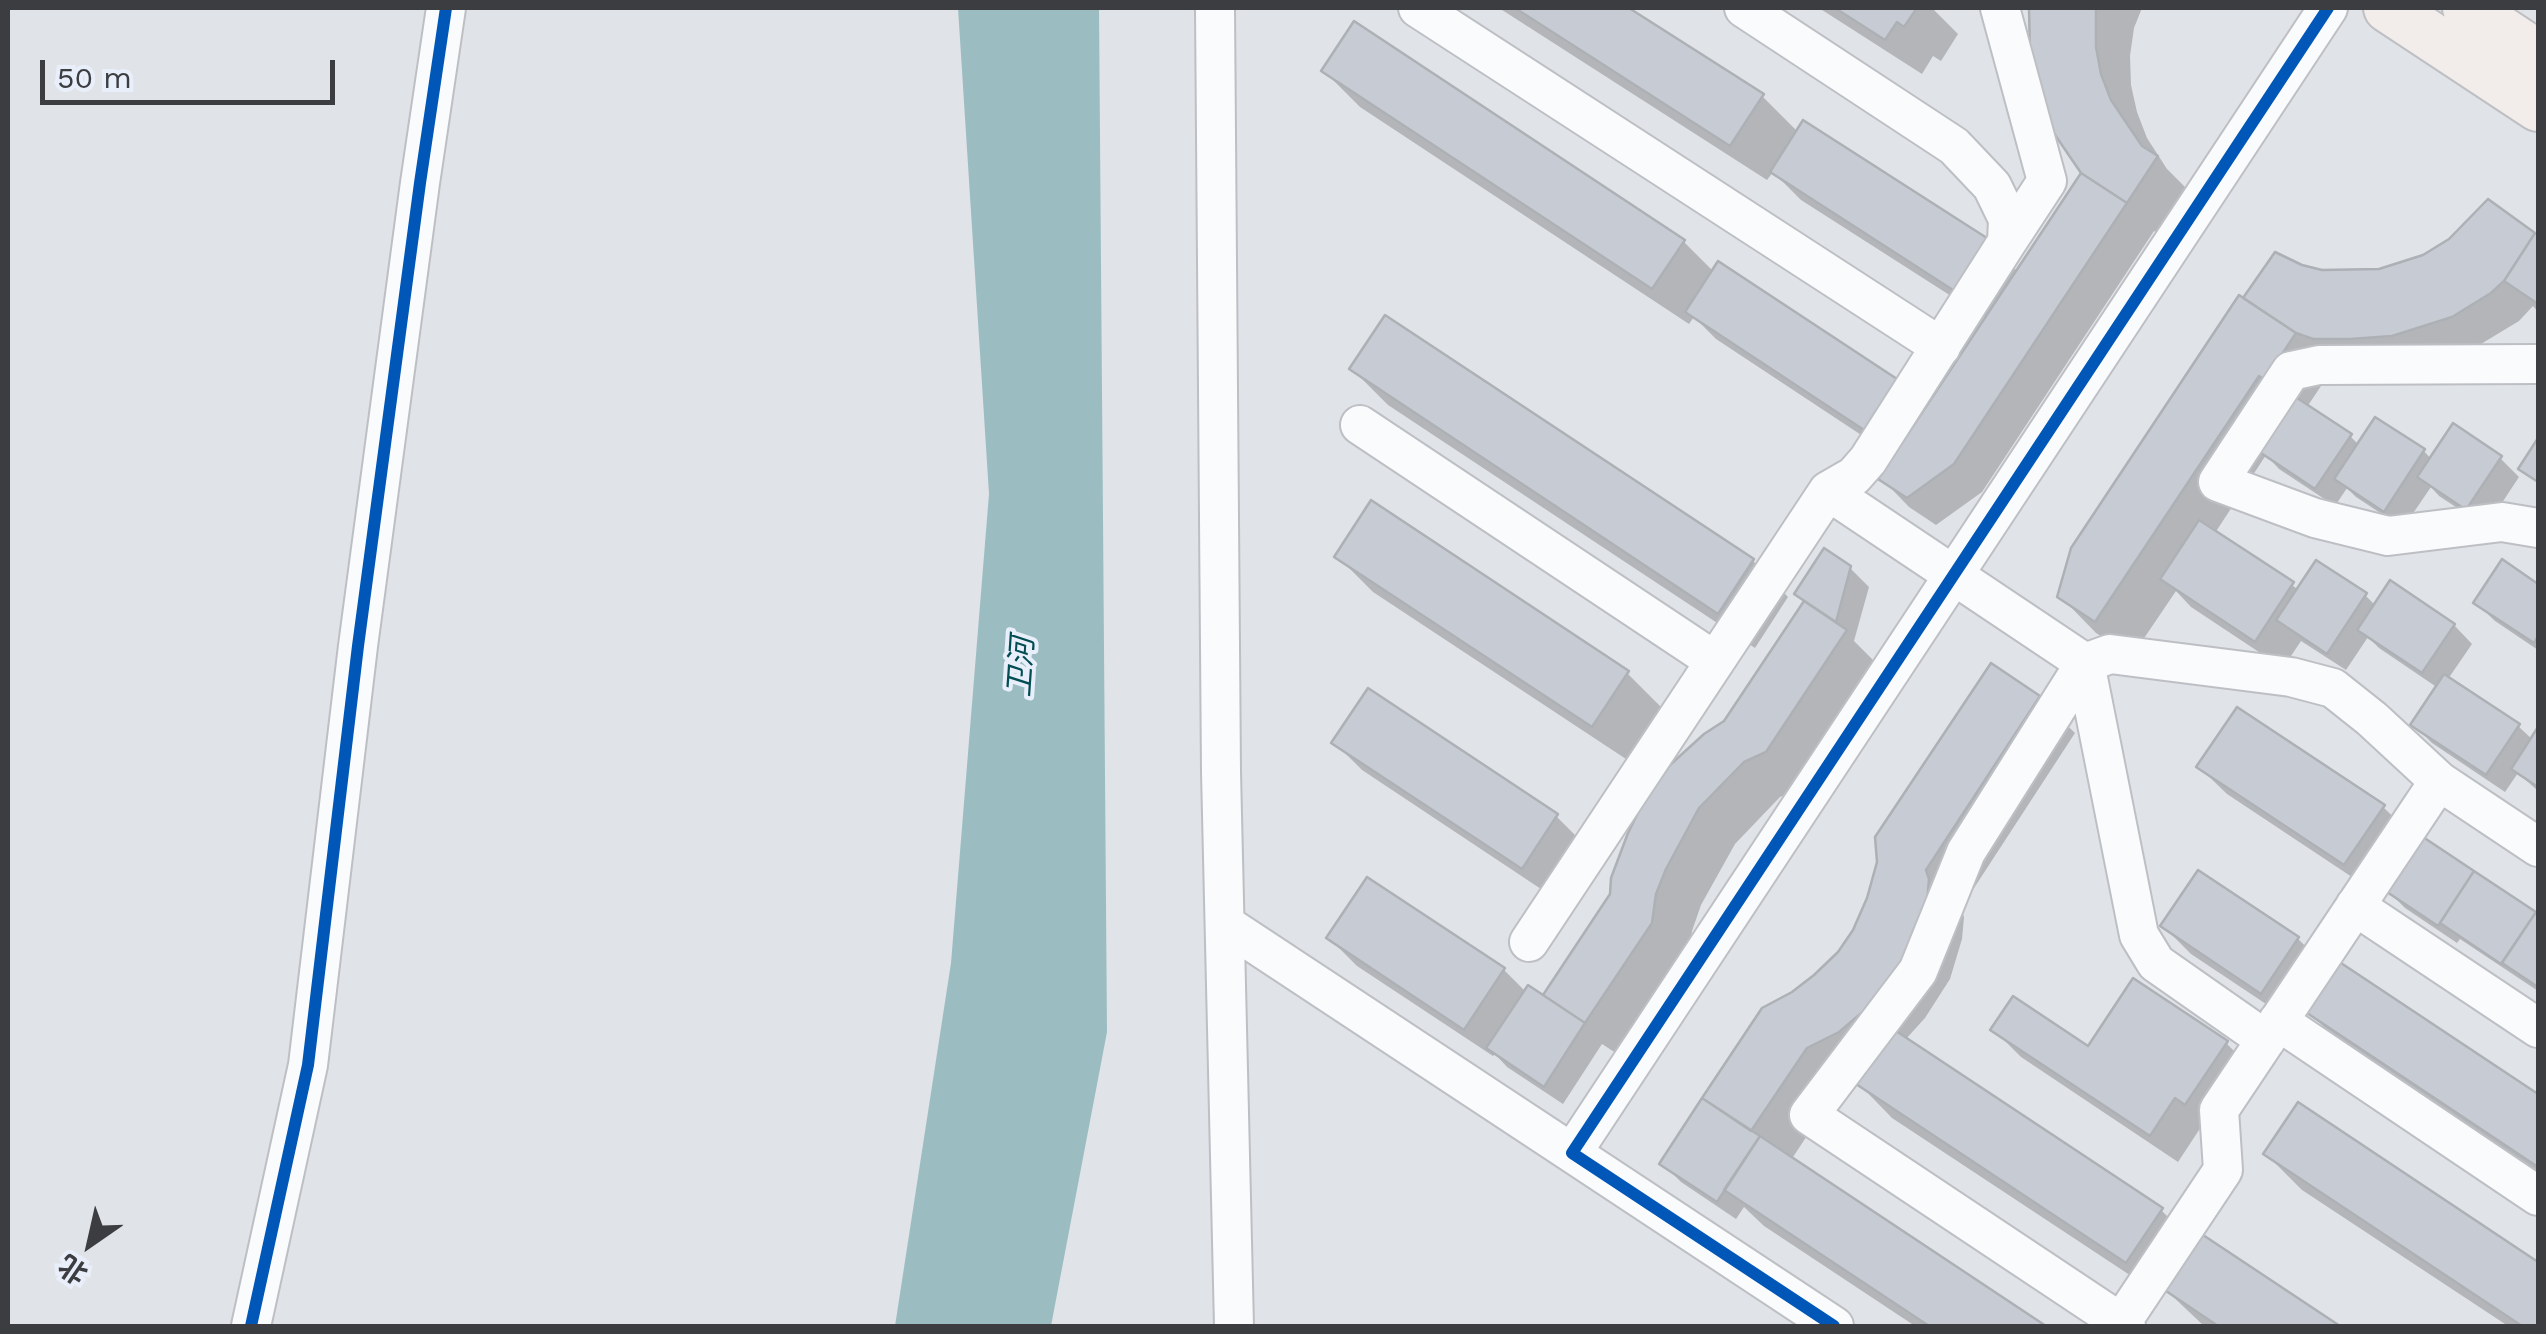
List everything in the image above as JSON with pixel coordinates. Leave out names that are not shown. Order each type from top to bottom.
[{"type":"main road","points":[[2388,8],[2538,107]]},
{"type":"main road","points":[[2466,8],[2538,55]]},
{"type":"street","points":[[251,1326],[308,1065],[363,607],[446,8]]},
{"type":"street","points":[[1214,8],[1221,733],[1234,1326]]},
{"type":"street","points":[[1418,8],[1941,347]]},
{"type":"street","points":[[1744,8],[1954,146],[1992,186],[2008,219],[2007,242]]},
{"type":"street","points":[[1529,942],[1828,491],[1854,476],[1868,460],[2047,181],[2000,8]]},
{"type":"street","points":[[1572,1153],[2328,8]]},
{"type":"street","points":[[2538,364],[2320,365],[2291,371],[2218,482],[2315,518],[2388,536],[2502,522],[2538,528]]},
{"type":"street","points":[[1360,425],[1715,661]]},
{"type":"street","points":[[1828,491],[2085,663],[2138,936],[2156,963],[2272,1030],[2538,1196]]},
{"type":"street","points":[[2439,780],[2219,1110],[2224,1170],[2124,1325],[1810,1115],[1918,971],[1966,852],[2085,663],[2110,654],[2292,677],[2333,688],[2439,780],[2538,846]]},
{"type":"street","points":[[2355,906],[2538,1028]]},
{"type":"street","points":[[1225,924],[1834,1326]]},
{"type":"water","name":"卫河","points":[[958,8],[1099,8],[1107,1032],[1051,1326],[895,1326],[951,963],[989,494]]},
{"type":"building","points":[[1515,8],[1629,8],[1764,94],[1730,146]]},
{"type":"building","points":[[1835,8],[1917,8],[1904,27],[1897,22],[1885,40]]},
{"type":"building","points":[[2029,8],[2096,8],[2096,47],[2111,100],[2142,146],[2158,156],[2127,203],[2081,173],[2051,129],[2030,54]]},
{"type":"building","points":[[1354,21],[1685,240],[1652,289],[1321,71]]},
{"type":"building","points":[[1803,120],[1990,240],[1956,292],[1770,172]]},
{"type":"building","points":[[2081,173],[2127,203],[1954,464],[1907,498],[1878,479]]},
{"type":"building","points":[[2488,199],[2535,233],[2504,281],[2452,317],[2392,336],[2313,339],[2296,333],[2243,298],[2275,252],[2322,270],[2379,269],[2423,255],[2449,239]]},
{"type":"building","points":[[2535,233],[2538,235],[2538,304],[2504,281]]},
{"type":"building","points":[[1718,261],[1897,379],[1864,430],[1685,312]]},
{"type":"building","points":[[2239,295],[2296,333],[2265,380],[2259,376],[2095,622],[2057,597],[2071,548]]},
{"type":"building","points":[[1385,315],[1754,559],[1718,614],[1349,369]]},
{"type":"building","points":[[2294,396],[2352,434],[2315,489],[2258,451]]},
{"type":"building","points":[[2375,417],[2425,449],[2384,512],[2334,479]]},
{"type":"building","points":[[2453,423],[2502,456],[2466,510],[2417,477]]},
{"type":"building","points":[[2538,438],[2538,482],[2518,469]]},
{"type":"building","points":[[1371,500],[1629,671],[1592,727],[1334,557]]},
{"type":"building","points":[[2199,520],[2294,582],[2255,642],[2160,579]]},
{"type":"building","points":[[1824,548],[1851,566],[1836,622],[1794,594]]},
{"type":"building","points":[[2502,559],[2538,584],[2538,636],[2534,643],[2473,603]]},
{"type":"building","points":[[2316,560],[2367,593],[2327,654],[2276,620]]},
{"type":"building","points":[[2390,580],[2455,624],[2422,673],[2357,630]]},
{"type":"building","points":[[1804,601],[1847,630],[1766,752],[1744,762],[1699,808],[1666,869],[1656,894],[1652,923],[1585,1023],[1543,995],[1610,894],[1611,878],[1643,803],[1670,765],[1724,721]]},
{"type":"building","points":[[1991,663],[2040,696],[1926,870],[1927,902],[1914,942],[1890,982],[1865,1010],[1839,1032],[1807,1048],[1751,1131],[1702,1098],[1762,1008],[1814,975],[1838,952],[1853,930],[1877,862],[1875,837]]},
{"type":"building","points":[[2444,674],[2520,724],[2486,775],[2410,725]]},
{"type":"building","points":[[1368,688],[1558,814],[1522,869],[1331,743]]},
{"type":"building","points":[[2237,707],[2385,805],[2344,865],[2196,767]]},
{"type":"building","points":[[2538,727],[2538,787],[2511,769]]},
{"type":"building","points":[[2420,835],[2474,871],[2438,926],[2384,890]]},
{"type":"building","points":[[2198,870],[2299,937],[2261,994],[2160,926]]},
{"type":"building","points":[[2474,871],[2536,912],[2501,964],[2440,923]]},
{"type":"building","points":[[1367,877],[1505,968],[1464,1030],[1326,938]]},
{"type":"building","points":[[2538,913],[2538,987],[2502,963]]},
{"type":"building","points":[[2338,961],[2538,1094],[2538,1167],[2304,1011]]},
{"type":"building","points":[[2133,978],[2228,1041],[2185,1105],[2175,1098],[2150,1136],[1990,1030],[2013,996],[2088,1046]]},
{"type":"building","points":[[1528,985],[1585,1023],[1544,1087],[1486,1048]]},
{"type":"building","points":[[1890,1027],[2163,1208],[2126,1263],[1853,1082]]},
{"type":"building","points":[[1702,1098],[1760,1136],[1717,1202],[1659,1164]]},
{"type":"building","points":[[2298,1102],[2538,1262],[2538,1326],[2522,1326],[2263,1154]]},
{"type":"building","points":[[1760,1136],[2046,1326],[1929,1326],[1724,1190]]},
{"type":"building","points":[[2200,1233],[2340,1326],[2218,1326],[2163,1289]]},
{"type":"cycle path","points":[[251,1326],[308,1065],[358,646],[446,8]]},
{"type":"cycle path","points":[[1834,1326],[1572,1153],[2328,8]]}]
